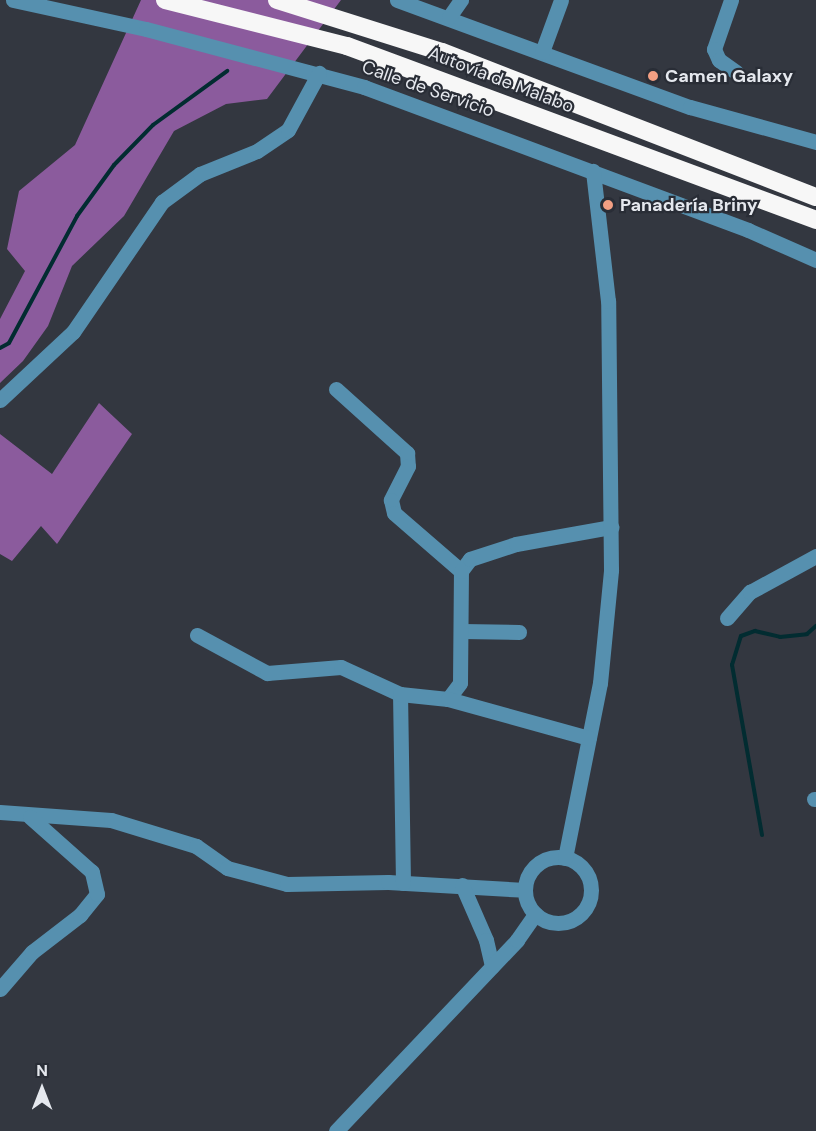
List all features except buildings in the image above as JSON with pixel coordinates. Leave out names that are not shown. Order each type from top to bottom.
[{"type":"highway","name":"Autovía de Malabo","points":[[165,0],[347,45],[816,220]]},
{"type":"highway","name":"Autovía de Malabo","points":[[277,0],[442,52],[816,197]]},
{"type":"street","name":"Calle de Servicio","points":[[13,0],[319,73],[600,173],[816,260]]},
{"type":"street","points":[[397,0],[449,17],[690,107],[816,142]]},
{"type":"street","points":[[449,17],[461,0]]},
{"type":"street","points":[[542,52],[561,0]]},
{"type":"street","points":[[731,0],[714,49],[719,60],[736,72]]},
{"type":"street","points":[[0,400],[73,332],[162,202],[200,174],[256,151],[288,130],[319,73]]},
{"type":"street","points":[[565,858],[589,738],[607,620],[611,527],[608,301],[598,193],[600,173]]},
{"type":"street","points":[[336,389],[407,453],[408,466],[391,500],[394,513],[461,571]]},
{"type":"street","points":[[448,699],[460,682],[461,571],[470,560],[516,543],[611,527]]},
{"type":"street","points":[[727,618],[750,592],[816,556]]},
{"type":"street","points":[[462,631],[519,632]]},
{"type":"street","points":[[197,635],[267,673],[341,667],[400,694],[448,699],[589,738]]},
{"type":"street","points":[[400,694],[403,883]]},
{"type":"street","points":[[0,812],[30,817],[111,820],[196,846],[227,868],[287,884],[403,883],[525,890]]},
{"type":"street","points":[[0,989],[32,952],[86,910],[97,894],[92,872],[30,817]]},
{"type":"street","points":[[535,914],[525,890],[537,865],[565,858]]},
{"type":"street","points":[[535,914],[565,922],[589,903],[587,874],[565,858]]},
{"type":"street","points":[[462,885],[486,940],[492,966]]},
{"type":"street","points":[[336,1131],[492,966],[535,914]]},
{"type":"shaded area","points":[[141,0],[341,0],[267,99],[226,104],[174,131],[124,216],[72,266],[48,326],[23,361],[0,383],[0,319],[25,271],[7,249],[19,191],[75,145]]},
{"type":"shaded area","points":[[99,403],[132,434],[57,544],[41,526],[12,561],[0,554],[0,434],[52,474]]},
{"type":"waterway","points":[[0,348],[9,343],[77,216],[114,165],[153,125],[227,71]]},
{"type":"waterway","points":[[762,835],[732,665],[741,636],[755,631],[780,637],[807,634],[816,626]]},
{"type":"place","name":"Camen Galaxy","points":[[653,76]]},
{"type":"place","name":"Panadería Briny","points":[[608,205]]}]
